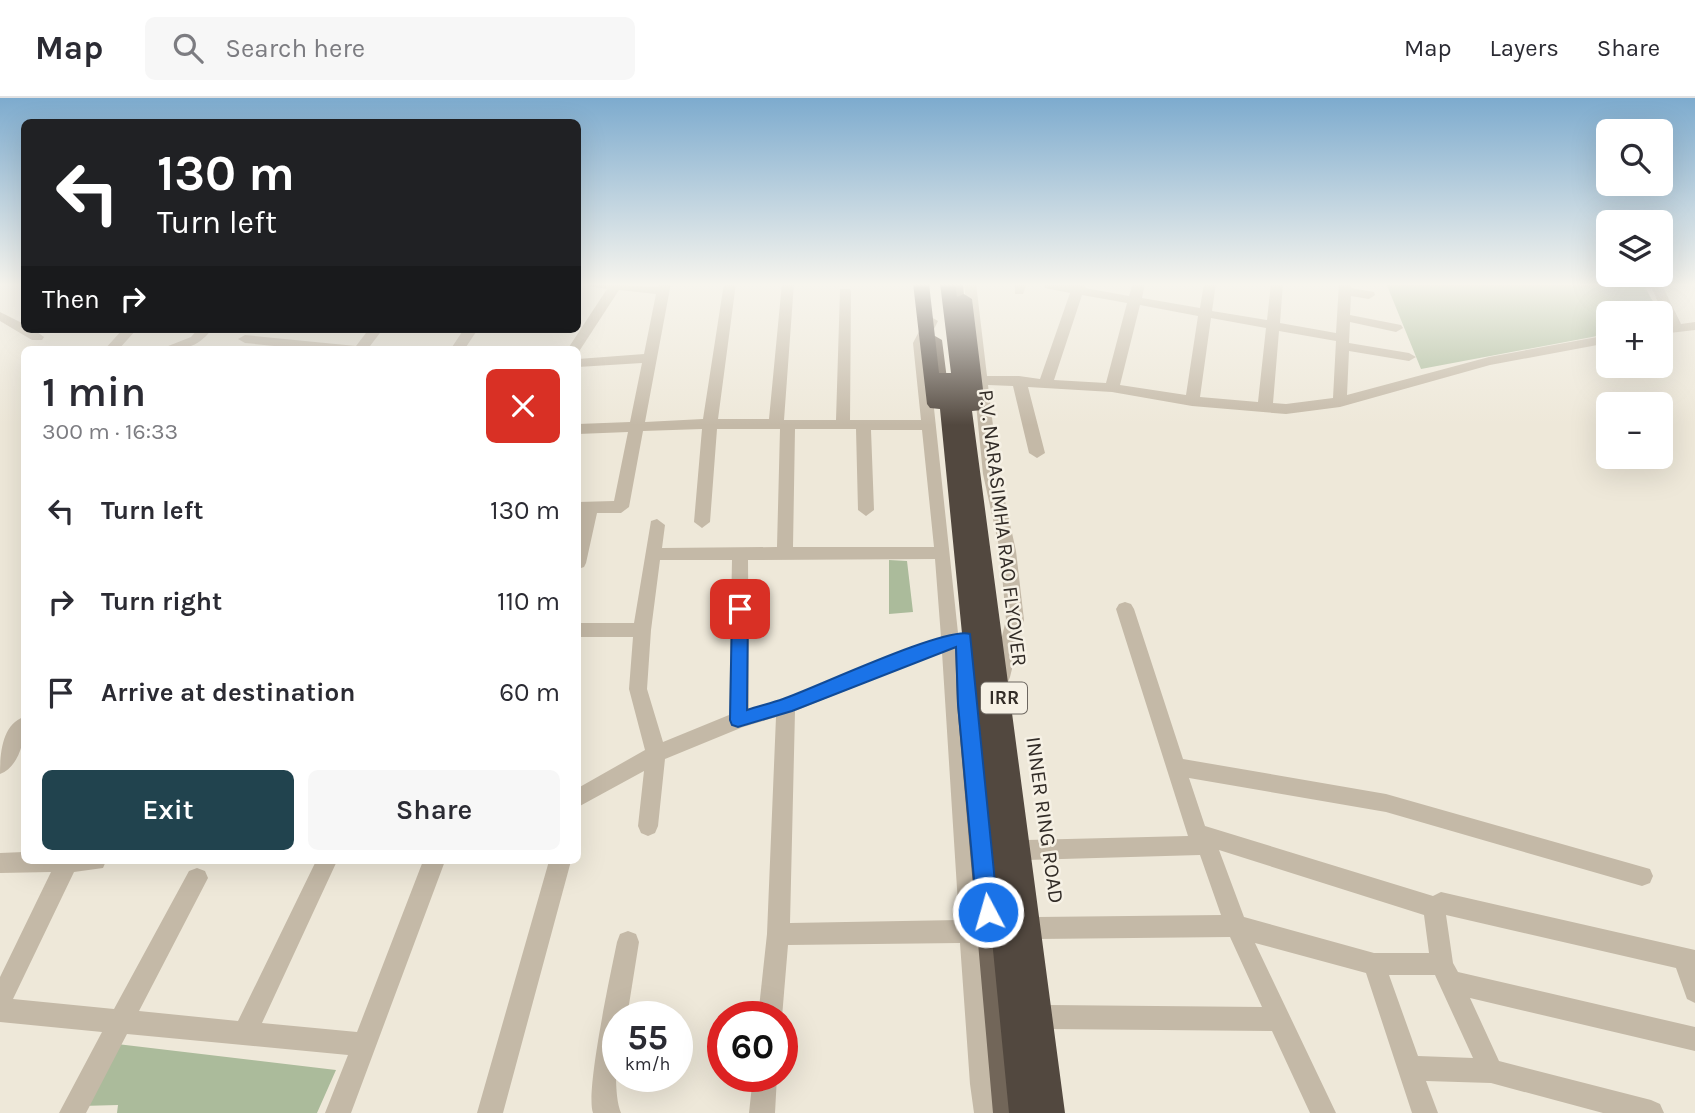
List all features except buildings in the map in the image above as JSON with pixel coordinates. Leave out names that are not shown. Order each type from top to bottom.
[{"type":"highway","points":[[926,330],[930,377],[976,579]]},
{"type":"highway","name":"P.V. NARASIMHA RAO FLYOVER","points":[[942,330],[1050,1113]]},
{"type":"highway","name":"P.V. NARASIMHA RAO FLYOVER","points":[[952,330],[1024,1113]]},
{"type":"highway","points":[[967,330],[974,367],[976,579]]},
{"type":"main road","name":"IRR","points":[[933,330],[961,553],[957,641],[986,892],[981,931],[1006,1113]]},
{"type":"main road","name":"INNER RING ROAD","points":[[967,330],[975,379],[1001,677],[1062,1113]]},
{"type":"main road","points":[[986,892],[1032,891]]},
{"type":"street","points":[[577,346],[587,330]]},
{"type":"street","points":[[581,535],[584,508],[621,507],[657,330]]},
{"type":"street","points":[[702,522],[710,424],[723,330]]},
{"type":"street","points":[[785,553],[782,424],[787,330]]},
{"type":"street","points":[[843,424],[844,330]]},
{"type":"street","points":[[926,330],[920,343],[943,553],[957,641],[981,931],[982,1084],[987,1113]]},
{"type":"street","points":[[972,330],[975,379],[1112,388],[1192,401],[1286,409],[1340,402],[1489,361],[1596,342]]},
{"type":"street","points":[[1046,382],[1064,330]]},
{"type":"street","points":[[1112,388],[1127,330]]},
{"type":"street","points":[[1192,401],[1202,330]]},
{"type":"street","points":[[1265,407],[1274,330]]},
{"type":"street","points":[[1293,330],[1409,357]]},
{"type":"street","points":[[1340,402],[1342,330]]},
{"type":"street","points":[[30,333],[37,337]]},
{"type":"street","points":[[115,346],[126,333]]},
{"type":"street","points":[[179,346],[196,341],[202,333]]},
{"type":"street","points":[[286,343],[295,333]]},
{"type":"street","points":[[361,346],[372,333]]},
{"type":"street","points":[[244,339],[316,346]]},
{"type":"street","points":[[581,363],[653,358]]},
{"type":"street","points":[[1019,380],[1037,453]]},
{"type":"street","points":[[581,429],[638,429],[710,424],[929,425]]},
{"type":"street","points":[[863,425],[866,510]]},
{"type":"street","points":[[648,826],[656,754],[638,689],[642,630],[657,524]]},
{"type":"street","points":[[653,554],[943,553]]},
{"type":"street","points":[[738,720],[740,554]]},
{"type":"street","points":[[1125,609],[1174,766],[1236,926],[1323,1113]]},
{"type":"street","points":[[581,630],[642,630]]},
{"type":"street","points":[[581,796],[656,754],[738,720],[786,706],[957,641]]},
{"type":"street","points":[[772,1001],[778,934],[786,706]]},
{"type":"street","points":[[0,765],[21,730]]},
{"type":"street","points":[[1174,766],[1387,803],[1642,876]]},
{"type":"street","points":[[1027,850],[1202,839],[1434,907],[1441,903],[1690,960],[1695,992]]},
{"type":"street","points":[[0,863],[21,863]]},
{"type":"street","points":[[0,1002],[67,864]]},
{"type":"street","points":[[245,1033],[326,864]]},
{"type":"street","points":[[338,1113],[433,864]]},
{"type":"street","points":[[490,1113],[559,864]]},
{"type":"street","points":[[72,1113],[197,878]]},
{"type":"street","points":[[1434,907],[1446,973],[1491,1071]]},
{"type":"street","points":[[1037,928],[1236,926],[1374,964],[1446,973],[1695,1039]]},
{"type":"street","points":[[778,934],[981,931]]},
{"type":"street","points":[[608,1113],[602,1104],[604,1080],[628,942]]},
{"type":"street","points":[[1374,964],[1425,1113]]},
{"type":"street","points":[[0,1010],[365,1045]]},
{"type":"street","points":[[1049,1017],[1280,1019]]},
{"type":"street","points":[[1409,1069],[1491,1071],[1651,1113]]},
{"type":"street","points":[[762,1113],[764,1092]]},
{"type":"green space","points":[[1405,330],[1596,330],[1596,336],[1421,369]]},
{"type":"green space","points":[[889,560],[907,561],[913,612],[889,614]]},
{"type":"green space","points":[[117,1044],[336,1070],[317,1113],[117,1113],[118,1105],[81,1106]]},
{"type":"route","points":[[740,609],[738,720],[786,706],[939,645],[964,639],[966,704],[988,912]]}]
